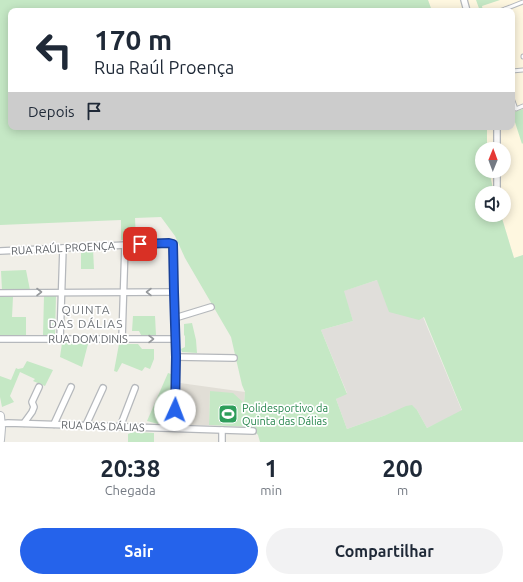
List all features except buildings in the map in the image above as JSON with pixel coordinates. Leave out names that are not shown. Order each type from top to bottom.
[{"type":"street","points":[[496,130],[497,142]]},
{"type":"street","name":"RUA RAÚL PROENÇA","points":[[0,251],[169,243],[173,244],[174,292]]},
{"type":"street","points":[[122,340],[125,245]]},
{"type":"street","points":[[60,340],[63,248]]},
{"type":"street","points":[[0,292],[174,292],[176,339],[174,428]]},
{"type":"street","points":[[175,318],[211,307]]},
{"type":"street","name":"RUA DOM DINIS","points":[[0,339],[176,339]]},
{"type":"street","points":[[176,357],[234,358]]},
{"type":"street","points":[[24,423],[32,412],[34,407],[32,402],[39,387]]},
{"type":"street","points":[[54,424],[71,387]]},
{"type":"street","points":[[86,426],[103,388]]},
{"type":"street","points":[[120,426],[135,388]]},
{"type":"street","points":[[0,421],[0,440]]},
{"type":"street","name":"RUA DAS DÁLIAS","points":[[0,421],[8,423],[86,426],[253,430]]},
{"type":"street","points":[[222,430],[222,442]]},
{"type":"lane","points":[[510,8],[523,2]]},
{"type":"lane","points":[[515,106],[516,109],[523,106]]},
{"type":"shaded area","points":[[428,0],[523,0],[523,255],[514,258],[503,222],[511,222],[511,186],[492,186],[491,178],[511,178],[511,142],[487,142],[487,130],[515,130],[515,8],[431,8]]},
{"type":"shaded area","points":[[377,280],[423,317],[462,411],[427,428],[417,410],[386,415],[347,429],[336,399],[347,393],[321,330],[353,321],[343,291]]},
{"type":"shaded area","points":[[180,383],[245,392],[244,403],[210,391],[209,425],[182,425],[178,420]]},
{"type":"green space","points":[[0,0],[428,0],[431,8],[8,8],[8,130],[487,130],[487,142],[475,142],[475,178],[491,178],[492,186],[475,186],[475,222],[503,222],[514,258],[523,255],[523,442],[260,442],[258,435],[251,427],[209,425],[210,391],[233,393],[244,403],[245,392],[231,337],[185,258],[175,236],[161,217],[135,218],[136,240],[121,240],[121,220],[0,225]],"holes":[[[377,280],[389,312],[419,320],[424,317],[462,410],[427,428],[417,410],[412,405],[347,429],[336,399],[347,394],[321,330],[353,321],[344,291]]]},
{"type":"green space","points":[[476,0],[500,0],[482,6],[482,8],[479,8]]},
{"type":"green space","points":[[523,109],[523,143],[522,144],[515,122],[515,112]]},
{"type":"green space","points":[[81,249],[93,249],[94,269],[81,269]]},
{"type":"green space","points":[[26,270],[30,290],[2,290],[1,271]]},
{"type":"green space","points":[[44,296],[56,296],[55,336],[43,335]]},
{"type":"green space","points":[[0,297],[13,297],[12,317],[26,317],[26,336],[0,336]]},
{"type":"green space","points":[[133,316],[155,316],[156,335],[141,335],[139,331],[132,331]]},
{"type":"green space","points":[[192,323],[197,353],[182,352],[181,349],[185,347],[184,324]]},
{"type":"green space","points":[[62,343],[88,344],[82,367],[60,357]]},
{"type":"green space","points":[[119,344],[138,344],[142,349],[154,349],[154,359],[150,369],[145,367],[142,371],[122,363],[117,372],[114,371]]},
{"type":"green space","points":[[27,361],[53,370],[45,386],[33,381],[35,379],[20,372],[10,396],[14,402],[2,407],[0,397],[0,376],[11,380],[16,368],[23,368]]},
{"type":"green space","points":[[168,373],[171,374],[169,413],[162,413],[158,424],[147,421]]},
{"type":"green space","points":[[133,432],[154,433],[154,442],[128,442],[128,434]]},
{"type":"place","name":"Polidesportivo da Quinta das Dálias","points":[[228,414]]},
{"type":"district","name":"QUINTA DAS DÁLIAS","points":[[86,316]]},
{"type":"route","points":[[140,244],[173,244],[176,357],[175,410]]}]
